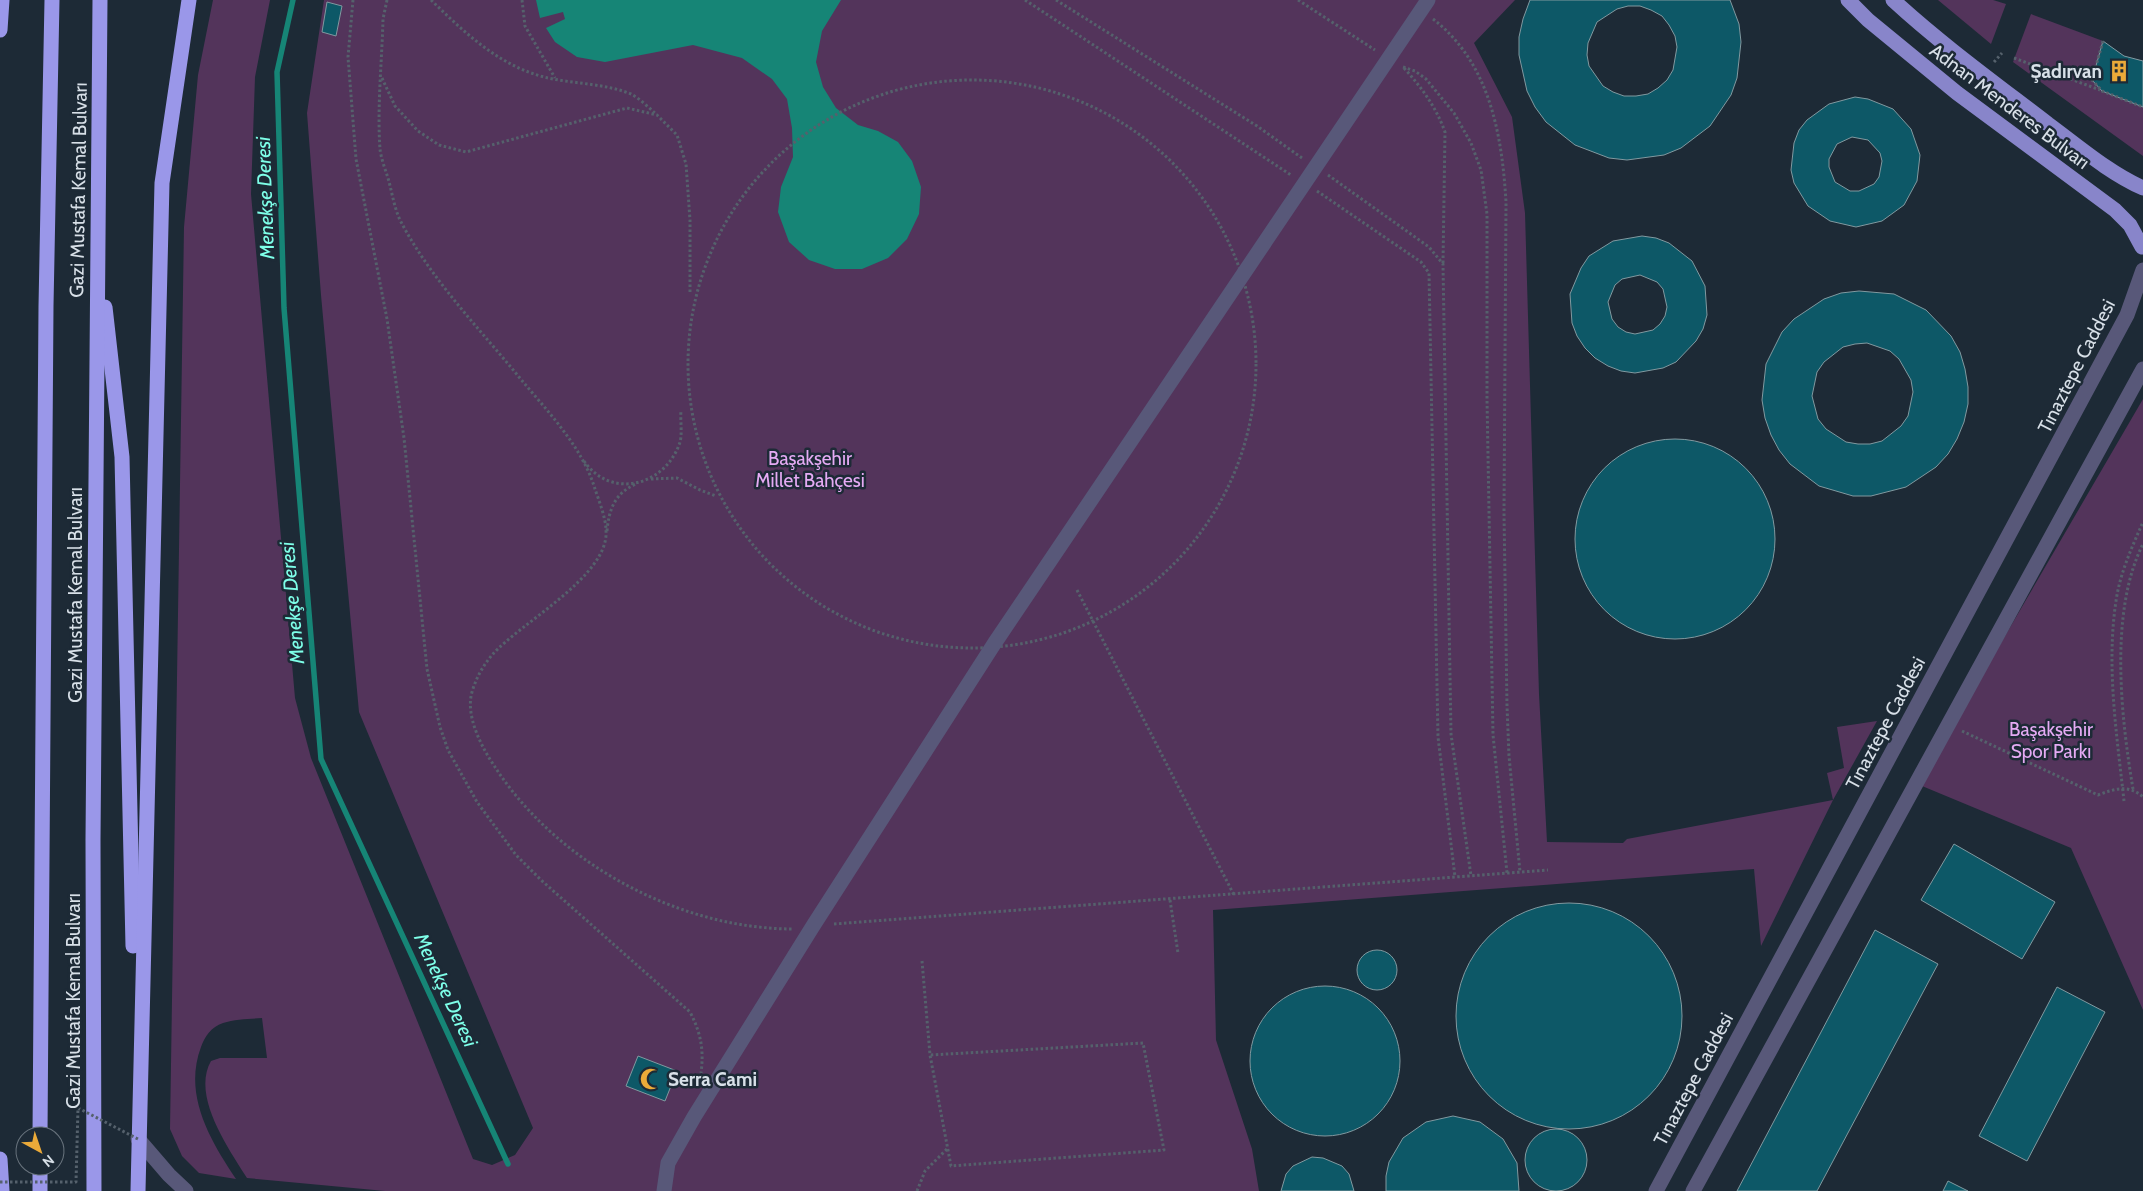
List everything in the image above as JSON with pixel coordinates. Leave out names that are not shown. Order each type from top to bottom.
[{"type":"highway","points":[[0,30],[2,0]]},
{"type":"highway","name":"Gazi Mustafa Kemal Bulvarı","points":[[40,1126],[46,306],[52,0]]},
{"type":"highway","name":"Gazi Mustafa Kemal Bulvarı","points":[[94,1191],[93,840],[100,0]]},
{"type":"highway","points":[[138,1139],[162,183],[189,0]]},
{"type":"highway","points":[[98,236],[122,457],[138,1191]]},
{"type":"highway","points":[[0,1159],[2,1191]]},
{"type":"highway","points":[[40,1176],[40,1191]]},
{"type":"main road","name":"Adnan Menderes Bulvarı","points":[[1848,0],[1868,20],[1957,93],[2115,210],[2130,225],[2143,248]]},
{"type":"main road","name":"Adnan Menderes Bulvarı","points":[[1893,0],[2001,88],[2086,152],[2131,183],[2143,188]]},
{"type":"main road","points":[[2143,241],[2143,248]]},
{"type":"street","points":[[664,1191],[668,1163],[813,926],[994,644],[1428,0]]},
{"type":"street","name":"Tınaztepe Caddesi","points":[[1656,1191],[2127,315],[2143,270]]},
{"type":"street","points":[[1693,1191],[2143,369]]},
{"type":"street","points":[[138,1139],[169,1175],[186,1191]]},
{"type":"path","points":[[353,0],[348,57],[356,158],[387,319],[406,456],[427,669],[440,727],[448,750],[477,802],[516,855],[541,880],[690,1012],[701,1038],[703,1057],[700,1078]]},
{"type":"path","points":[[387,0],[383,19],[380,151],[399,218],[434,274],[554,420],[592,472],[614,483],[639,483]]},
{"type":"path","points":[[431,0],[467,35],[502,60],[543,76],[632,94],[677,135],[686,164],[690,220],[690,296],[724,222],[776,157],[820,127],[860,104],[928,84],[1020,83],[1103,112],[1169,159],[1222,230],[1248,288],[1259,332],[1260,394]]},
{"type":"path","points":[[522,0],[525,26],[556,79]]},
{"type":"path","points":[[1025,0],[1421,262],[1429,273],[1438,737],[1455,877]]},
{"type":"path","points":[[1056,0],[1257,126],[1429,248],[1443,264]]},
{"type":"path","points":[[1298,0],[1388,58],[1403,67],[1415,71],[1426,79],[1454,113],[1471,143],[1481,170],[1487,214],[1487,399],[1492,735],[1507,873]]},
{"type":"path","points":[[1434,20],[1450,33],[1472,60],[1496,120],[1504,166],[1506,202],[1504,513],[1507,706],[1509,756],[1520,872]]},
{"type":"path","points":[[2102,91],[2092,80],[2103,41]]},
{"type":"path","points":[[2014,58],[2143,107]]},
{"type":"path","points":[[1403,67],[1424,91],[1440,118],[1445,132],[1443,264],[1451,734],[1471,876]]},
{"type":"path","points":[[381,78],[395,106],[418,131],[439,145],[466,152],[627,108],[657,115]]},
{"type":"path","points":[[686,321],[689,304]]},
{"type":"path","points":[[651,479],[669,464],[680,444],[681,405],[686,422]]},
{"type":"path","points":[[1244,464],[1256,420]]},
{"type":"path","points":[[577,452],[594,486],[607,532]]},
{"type":"path","points":[[700,464],[716,496],[761,552],[783,569]]},
{"type":"path","points":[[716,496],[677,478],[651,479],[625,489],[615,502],[608,516],[607,532],[598,560],[587,573],[494,653],[479,673],[470,696],[473,723],[482,747],[504,781],[533,815],[573,851],[608,875],[647,897],[698,914],[752,928],[791,929],[1548,870]]},
{"type":"path","points":[[948,642],[976,646],[1044,638],[1093,623],[1152,587],[1194,548],[1234,489]]},
{"type":"path","points":[[2124,801],[2117,739],[2112,640],[2116,600],[2122,572],[2143,522]]},
{"type":"path","points":[[2132,789],[2125,739],[2121,644],[2130,578],[2143,544]]},
{"type":"path","points":[[1077,590],[1234,895]]},
{"type":"path","points":[[867,622],[882,631],[901,634]]},
{"type":"path","points":[[1956,728],[2098,795],[2118,789],[2132,789],[2143,797]]},
{"type":"path","points":[[1170,900],[1178,952]]},
{"type":"path","points":[[922,961],[930,1055],[951,1166],[1164,1150],[1143,1043],[930,1055]]},
{"type":"path","points":[[0,1182],[76,1182],[78,1108],[138,1139]]},
{"type":"path","points":[[917,1191],[925,1171],[948,1149]]},
{"type":"green space","name":"Başakşehir Millet Bahçesi","points":[[213,0],[270,0],[255,77],[251,194],[295,698],[311,758],[473,1159],[492,1165],[515,1155],[533,1128],[359,712],[321,295],[307,113],[324,0],[1515,0],[1474,43],[1512,117],[1525,213],[1539,694],[1547,842],[1623,843],[1627,839],[1833,800],[1761,946],[1754,869],[1213,910],[1216,1040],[1252,1149],[1259,1191],[385,1191],[247,1178],[215,1122],[209,1106],[206,1075],[211,1061],[220,1058],[267,1058],[262,1018],[242,1019],[223,1023],[209,1032],[201,1047],[196,1065],[197,1100],[209,1133],[236,1179],[199,1173],[182,1156],[170,1129],[184,227],[198,75]]},
{"type":"green space","points":[[1938,0],[1993,0],[2006,4],[1991,44]]},
{"type":"green space","points":[[2031,14],[2103,41],[2124,56],[2143,61],[2143,156],[2013,62]]},
{"type":"green space","name":"Başakşehir Spor Parkı","points":[[2143,399],[2143,1010],[2071,848],[1922,786],[1945,739]]},
{"type":"green space","points":[[1877,721],[1833,800],[1827,773],[1844,768],[1837,727]]},
{"type":"shaded area","points":[[536,0],[841,0],[822,31],[816,62],[823,87],[836,108],[858,125],[878,131],[898,142],[912,161],[921,187],[919,214],[907,239],[888,258],[862,269],[835,269],[809,260],[789,242],[778,212],[781,187],[793,157],[792,128],[787,99],[772,79],[742,58],[693,45],[605,62],[577,57],[555,42],[546,28],[565,19],[563,12],[540,18]]},
{"type":"building","points":[[1530,0],[1730,0],[1739,24],[1741,42],[1737,78],[1731,95],[1710,126],[1681,148],[1664,155],[1627,160],[1609,158],[1575,145],[1546,122],[1535,107],[1527,91],[1519,55],[1519,37]],"holes":[[[1628,6],[1640,6],[1662,16],[1675,36],[1677,47],[1673,70],[1667,80],[1648,94],[1624,96],[1603,86],[1589,66],[1587,55],[1588,43],[1597,22],[1617,9]]]},
{"type":"building","points":[[327,2],[342,6],[336,36],[322,32]]},
{"type":"building","name":"Şadırvan","points":[[2103,41],[2124,56],[2143,61],[2143,107],[2102,91],[2092,80]]},
{"type":"building","points":[[1855,97],[1868,99],[1893,109],[1911,129],[1920,155],[1917,181],[1904,205],[1882,221],[1856,227],[1830,221],[1808,206],[1794,183],[1791,170],[1794,143],[1799,130],[1807,120],[1829,104]],"holes":[[[1852,137],[1868,140],[1880,153],[1882,161],[1879,177],[1874,184],[1859,191],[1850,191],[1835,182],[1829,167],[1829,159],[1837,144]]]},
{"type":"building","points":[[1642,236],[1656,238],[1669,243],[1692,261],[1705,286],[1707,315],[1703,329],[1696,341],[1676,362],[1663,368],[1635,373],[1621,371],[1595,358],[1577,336],[1572,323],[1570,294],[1581,268],[1589,256],[1613,241]],"holes":[[[1640,275],[1657,282],[1663,289],[1667,307],[1665,316],[1660,324],[1653,330],[1635,334],[1626,332],[1618,327],[1612,319],[1608,302],[1615,285],[1622,279]]]},
{"type":"building","points":[[1859,291],[1894,294],[1926,310],[1951,336],[1960,352],[1968,387],[1968,404],[1964,422],[1948,454],[1936,467],[1906,487],[1871,496],[1853,496],[1819,486],[1790,464],[1779,450],[1771,435],[1765,418],[1762,400],[1766,364],[1782,332],[1794,319],[1824,299],[1841,293]],"holes":[[[1867,343],[1890,351],[1899,359],[1911,380],[1913,392],[1908,416],[1901,426],[1882,441],[1870,444],[1846,442],[1826,429],[1818,419],[1812,396],[1817,372],[1824,362],[1843,347]]]},
{"type":"building","points":[[1675,439],[1704,443],[1731,456],[1746,468],[1758,483],[1771,510],[1775,539],[1771,568],[1758,595],[1746,610],[1731,622],[1704,635],[1675,639],[1646,635],[1619,622],[1604,610],[1592,595],[1579,568],[1575,539],[1579,510],[1592,483],[1604,468],[1619,456],[1646,443]]},
{"type":"building","points":[[1954,844],[2055,902],[2022,959],[1921,900]]},
{"type":"building","points":[[1558,903],[1580,903],[1612,911],[1632,922],[1649,936],[1663,953],[1674,973],[1680,994],[1682,1016],[1680,1038],[1674,1059],[1663,1079],[1649,1096],[1632,1110],[1612,1121],[1580,1129],[1558,1129],[1526,1121],[1516,1116],[1497,1103],[1482,1088],[1464,1059],[1456,1027],[1456,1005],[1464,973],[1469,963],[1482,944],[1497,929],[1526,911]]},
{"type":"building","points":[[1875,930],[1938,964],[1817,1191],[1737,1191]]},
{"type":"building","points":[[1377,950],[1391,956],[1397,970],[1391,984],[1377,990],[1363,984],[1357,970],[1363,956]]},
{"type":"building","points":[[1325,986],[1340,987],[1354,992],[1378,1008],[1394,1032],[1399,1046],[1399,1076],[1394,1090],[1378,1114],[1354,1130],[1340,1135],[1325,1136],[1310,1135],[1296,1130],[1272,1114],[1256,1090],[1251,1076],[1250,1061],[1251,1046],[1256,1032],[1272,1008],[1296,992],[1310,987]]},
{"type":"building","points":[[2057,987],[2105,1012],[2027,1161],[1979,1136]]},
{"type":"building","name":"Serra Cami","points":[[638,1056],[677,1071],[665,1101],[626,1086]]},
{"type":"building","points":[[1453,1116],[1480,1122],[1503,1139],[1517,1163],[1519,1191],[1386,1191],[1386,1176],[1389,1162],[1403,1138],[1426,1122]]},
{"type":"building","points":[[1556,1129],[1568,1132],[1578,1138],[1584,1148],[1587,1160],[1584,1172],[1578,1182],[1568,1188],[1556,1191],[1544,1188],[1534,1182],[1528,1172],[1525,1160],[1528,1148],[1534,1138],[1544,1132]]},
{"type":"building","points":[[1312,1157],[1323,1158],[1342,1166],[1349,1174],[1354,1191],[1281,1191],[1286,1174],[1293,1166]]},
{"type":"building","points":[[1948,1181],[1968,1191],[1943,1191]]},
{"type":"waterway","name":"Menekşe Deresi","points":[[293,0],[277,72],[284,308],[321,759],[508,1164]]},
{"type":"place","name":"Şadırvan","points":[[2119,71]]},
{"type":"place","name":"Serra Cami","points":[[651,1079]]}]
